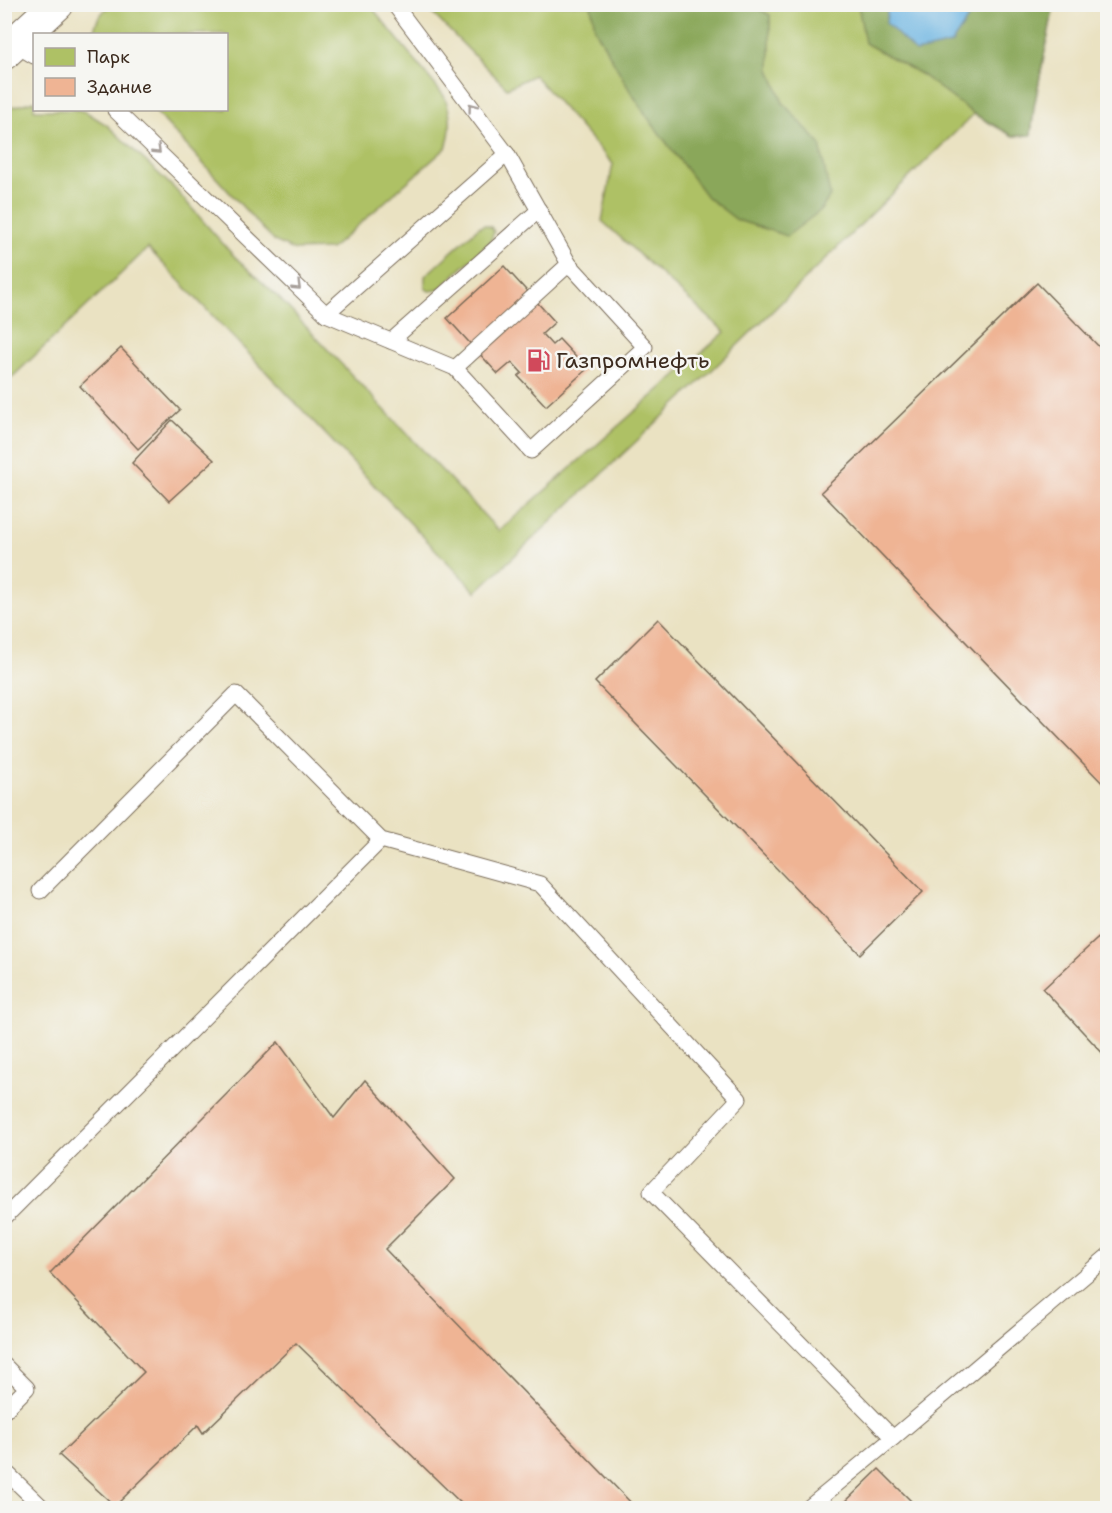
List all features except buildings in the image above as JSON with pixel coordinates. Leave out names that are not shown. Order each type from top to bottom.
[{"type":"highway","points":[[18,51],[57,4]]},
{"type":"lane","points":[[116,111],[326,314],[455,368],[531,451],[645,347],[569,264],[507,154],[394,4]]},
{"type":"lane","points":[[326,314],[507,154]]},
{"type":"lane","points":[[391,341],[539,210]]},
{"type":"lane","points":[[455,368],[569,264]]},
{"type":"lane","points":[[40,891],[236,694],[381,840],[540,884],[739,1099],[651,1192],[893,1438]]},
{"type":"lane","points":[[4,1218],[381,840]]},
{"type":"lane","points":[[808,1509],[1107,1256]]},
{"type":"lane","points":[[4,1365],[27,1388],[4,1411]]},
{"type":"lane","points":[[4,1470],[43,1509]]},
{"type":"green space","points":[[110,5],[370,5],[444,96],[449,109],[450,122],[446,148],[331,249],[294,250],[274,241],[155,111],[228,111],[228,33],[95,33],[101,14]]},
{"type":"green space","points":[[424,5],[1054,5],[1034,107],[1031,135],[1013,136],[974,114],[708,374],[476,592],[148,248],[5,384],[5,109],[33,101],[33,111],[82,111],[107,125],[174,188],[232,254],[279,298],[499,531],[725,332],[602,221],[613,164],[534,75],[507,88]]},
{"type":"green space","points":[[591,5],[752,5],[770,15],[770,69],[783,103],[820,144],[830,196],[821,210],[787,236],[737,220],[707,197],[629,89],[595,29]]},
{"type":"green space","points":[[858,5],[1054,5],[1034,107],[1031,135],[1013,136],[974,114],[922,75],[865,43]]},
{"type":"green space","points":[[484,225],[491,227],[494,232],[490,242],[438,290],[429,291],[425,288],[425,276]]},
{"type":"water","points":[[978,4],[951,44],[916,52],[886,23],[888,5]]},
{"type":"place","name":"Газпромнефть","points":[[538,360]]}]
